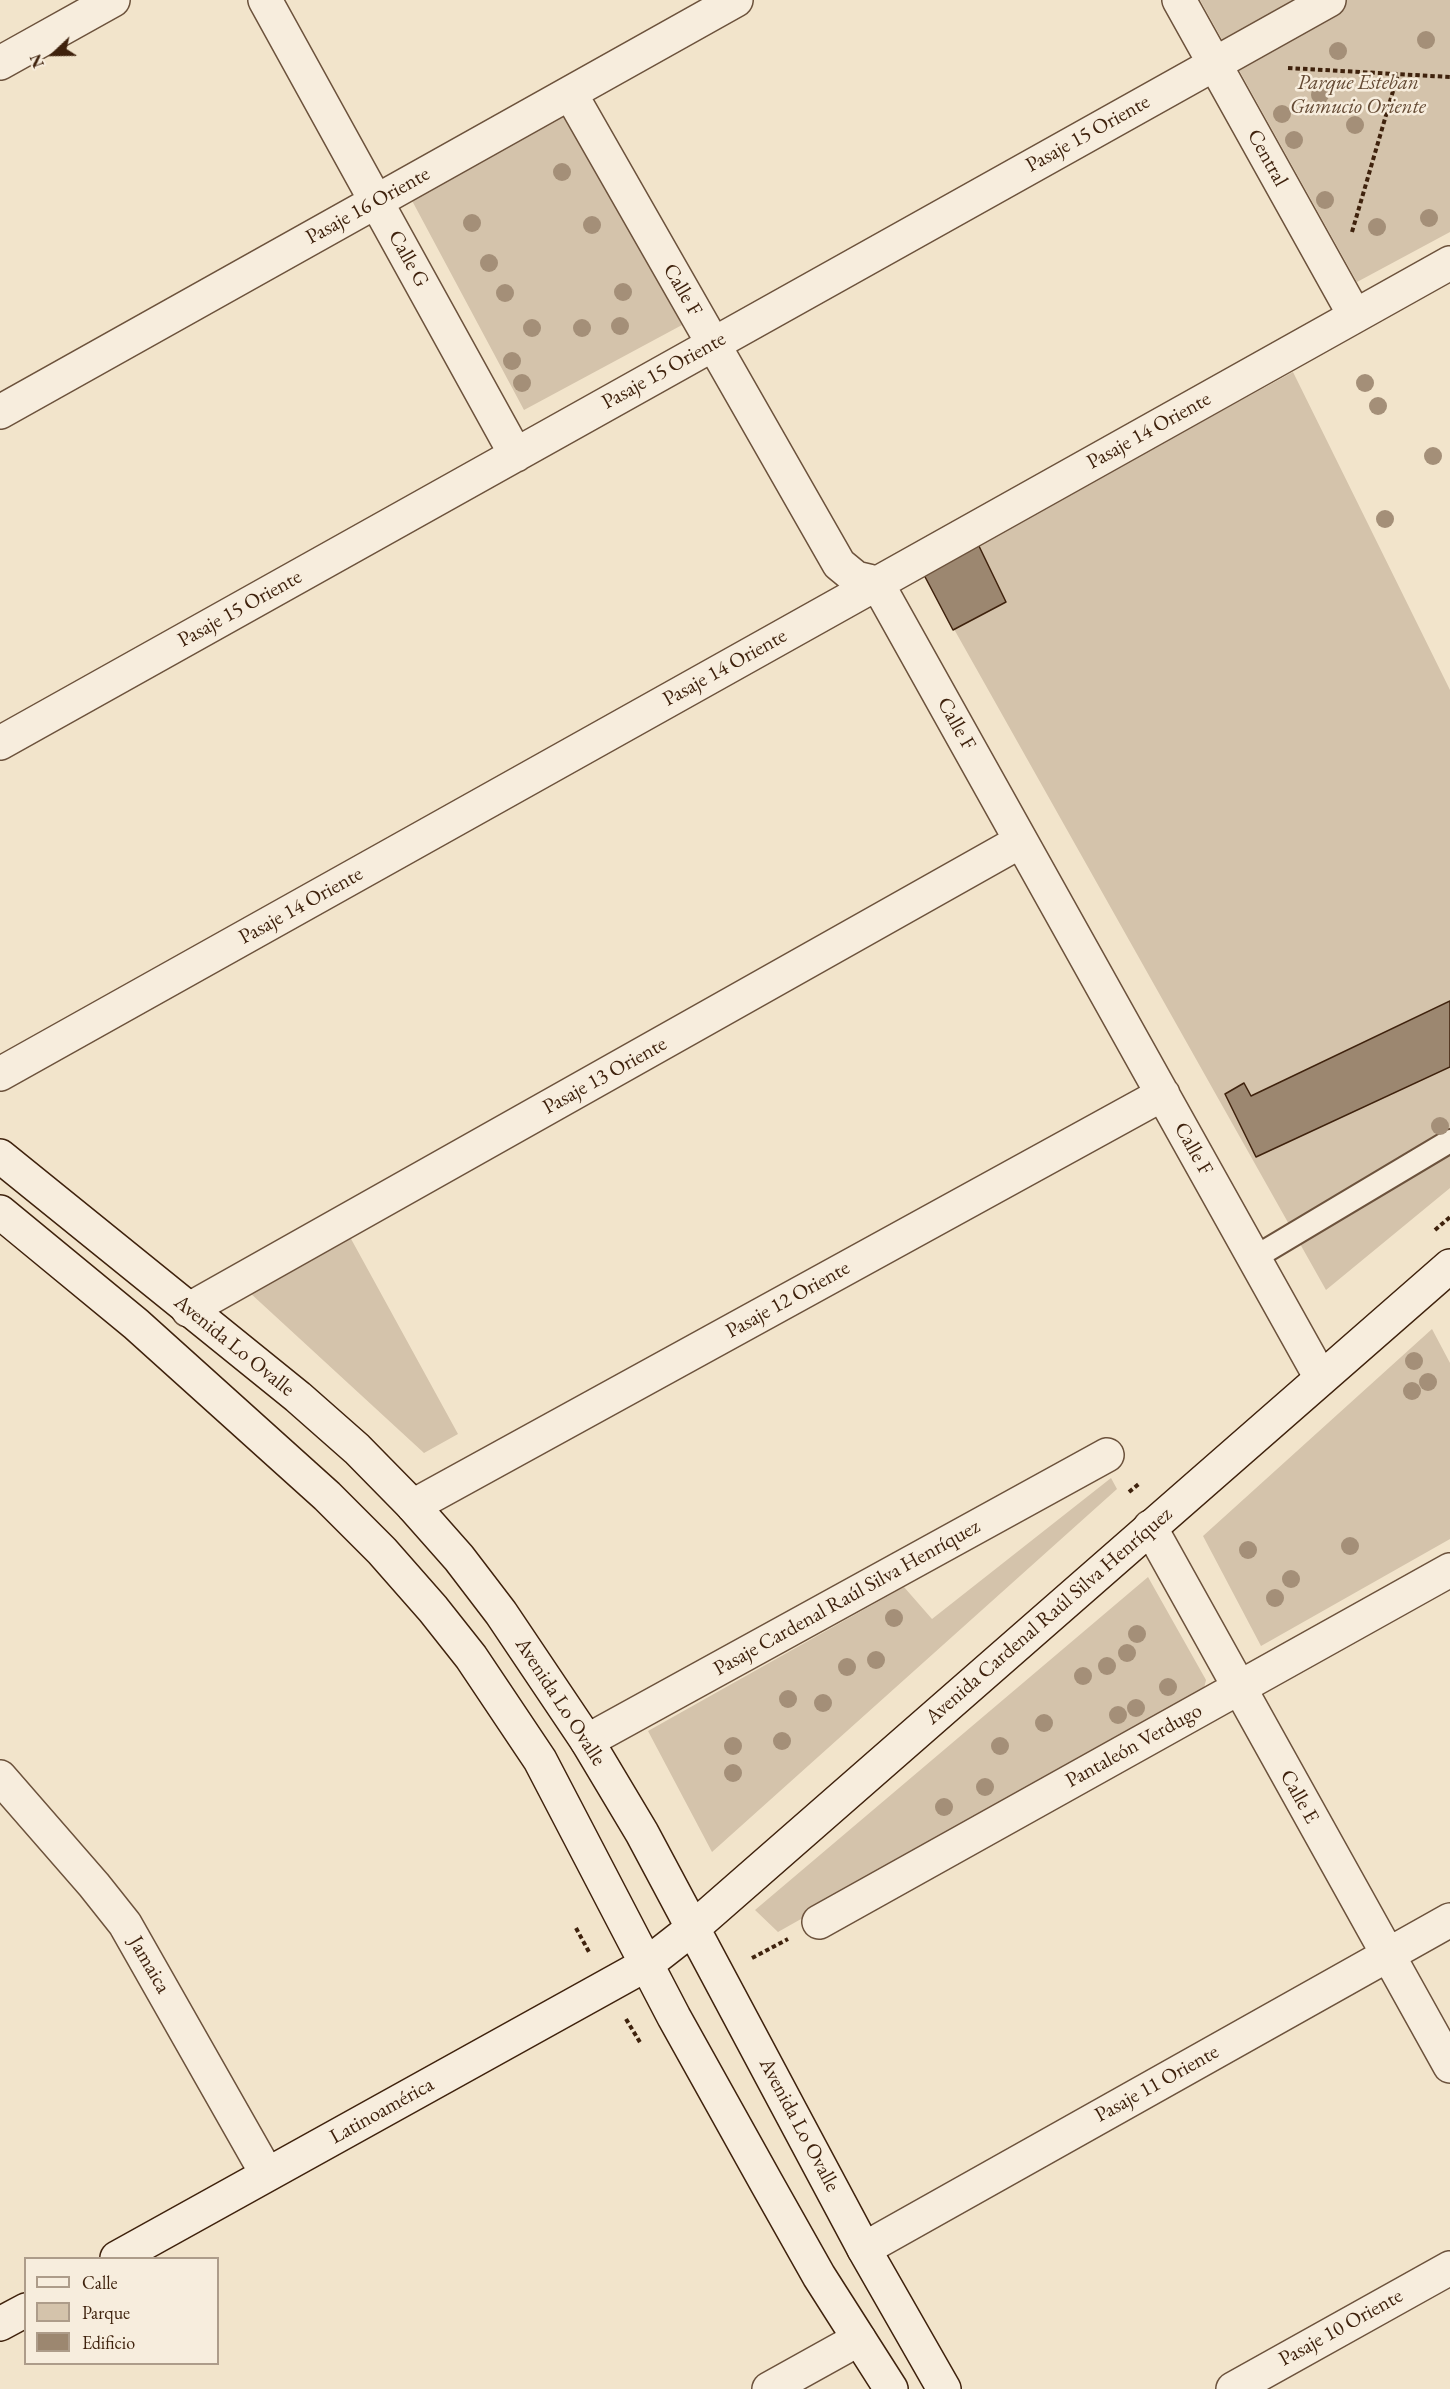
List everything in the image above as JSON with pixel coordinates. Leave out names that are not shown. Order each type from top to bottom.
[{"type":"street","points":[[0,63],[113,0]]},
{"type":"street","name":"Calle G","points":[[265,0],[516,455]]},
{"type":"street","name":"Pasaje 16 Oriente","points":[[0,412],[736,0]]},
{"type":"street","name":"Central","points":[[1179,0],[1355,316]]},
{"type":"street","name":"Pasaje 15 Oriente","points":[[0,743],[1329,0]]},
{"type":"street","name":"Calle F","points":[[570,93],[839,564],[856,578],[877,583],[1321,1378]]},
{"type":"street","name":"Pasaje 14 Oriente","points":[[0,1074],[1450,263]]},
{"type":"street","name":"Pasaje 13 Oriente","points":[[188,1310],[1021,841]]},
{"type":"street","name":"Pasaje 12 Oriente","points":[[413,1506],[1163,1094]]},
{"type":"street","name":"Avenida Lo Ovalle","points":[[0,1156],[298,1397],[357,1449],[413,1506],[459,1558],[501,1613],[587,1741],[642,1833],[864,2249],[944,2389]]},
{"type":"street","points":[[0,1212],[136,1324],[327,1496],[382,1551],[433,1608],[483,1674],[540,1760],[646,1964],[766,2182],[819,2276],[891,2389]]},
{"type":"street","name":"Avenida Cardenal Raúl Silva Henríquez","points":[[646,1964],[693,1928],[1450,1266]]},
{"type":"street","name":"Pasaje Cardenal Raúl Silva Henríquez","points":[[587,1741],[1107,1455]]},
{"type":"street","name":"Calle E","points":[[1150,1527],[1450,2066]]},
{"type":"street","name":"Pantaleón Verdugo","points":[[819,1922],[1450,1569]]},
{"type":"street","name":"Jamaica","points":[[0,1777],[125,1924],[267,2175]]},
{"type":"street","name":"Pasaje 11 Oriente","points":[[864,2249],[1450,1920]]},
{"type":"street","name":"Latinoamérica","points":[[121,2257],[646,1964]]},
{"type":"street","name":"Pasaje 10 Oriente","points":[[1233,2389],[1450,2268]]},
{"type":"street","points":[[0,2324],[24,2311]]},
{"type":"street","points":[[769,2389],[860,2339]]},
{"type":"lane","points":[[1254,1258],[1450,1141]]},
{"type":"path","points":[[1283,68],[1450,77]]},
{"type":"path","points":[[1337,285],[1398,74]]},
{"type":"green space","name":"Parque Esteban Gumucio Oriente","points":[[1200,0],[1450,0],[1450,232],[1357,282]]},
{"type":"green space","points":[[566,110],[682,325],[524,410],[409,195]]},
{"type":"green space","points":[[1293,372],[1450,690],[1450,1188],[1326,1290],[923,574]]},
{"type":"green space","points":[[350,1237],[458,1434],[424,1453],[249,1292]]},
{"type":"green space","points":[[1432,1329],[1450,1363],[1450,1539],[1261,1646],[1203,1536]]},
{"type":"green space","points":[[1111,1478],[1117,1489],[712,1852],[648,1731],[904,1587],[932,1619]]},
{"type":"green space","points":[[1148,1577],[1206,1680],[1203,1692],[778,1932],[755,1910]]},
{"type":"building","points":[[977,542],[1006,602],[953,630],[923,573]]},
{"type":"building","points":[[1450,1001],[1450,1067],[1256,1157],[1225,1094],[1244,1083],[1251,1096]]}]
